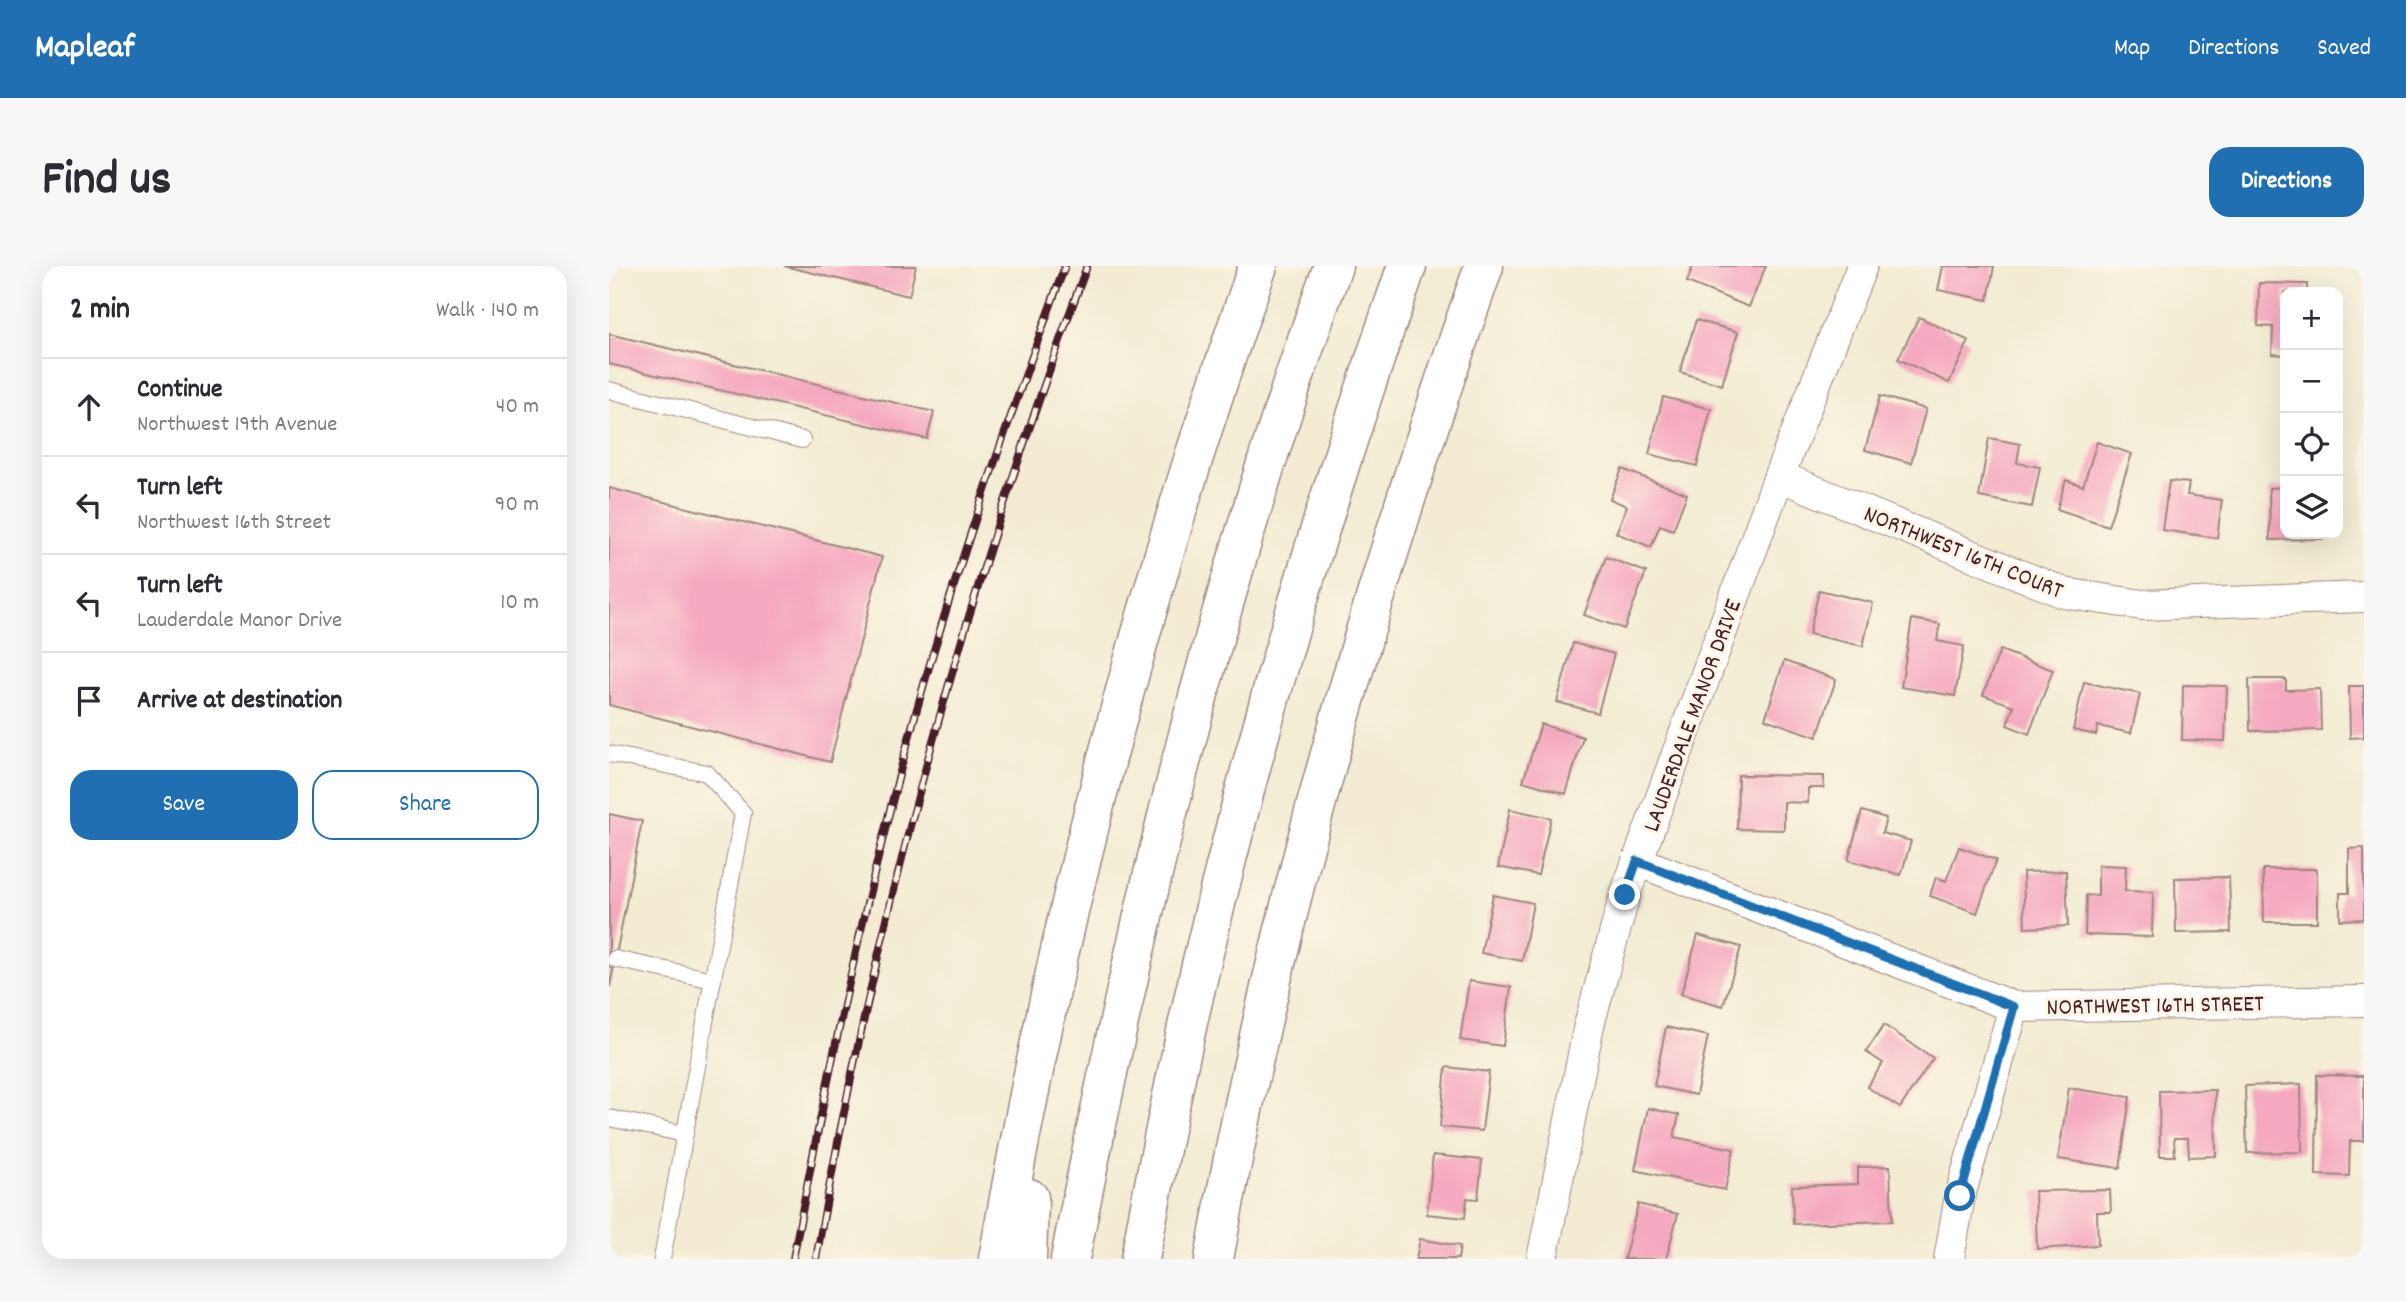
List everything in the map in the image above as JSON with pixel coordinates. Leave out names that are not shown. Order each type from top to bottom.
[{"type":"highway","points":[[998,1259],[1031,1081],[1136,653],[1202,433],[1258,266]]},
{"type":"highway","points":[[1070,1259],[1138,935],[1186,743],[1254,504],[1333,266]]},
{"type":"highway","points":[[1140,1259],[1188,1023],[1244,788],[1337,470],[1407,266]]},
{"type":"highway","points":[[1214,1259],[1262,1023],[1343,702],[1403,506],[1484,266]]},
{"type":"highway","points":[[1027,1259],[1031,1081]]},
{"type":"street","name":"LAUDERDALE MANOR DRIVE","points":[[1542,1259],[1589,1025],[1637,861],[1779,476],[1862,266]]},
{"type":"street","name":"NORTHWEST 16TH COURT","points":[[1779,476],[2064,593],[2142,604],[2364,597]]},
{"type":"street","name":"NORTHWEST 16TH STREET","points":[[1637,861],[2014,1007],[2364,1001]]},
{"type":"street","points":[[1949,1259],[1960,1196],[2014,1007]]},
{"type":"lane","points":[[609,390],[802,440]]},
{"type":"lane","points":[[609,754],[707,774],[743,813],[662,1259]]},
{"type":"lane","points":[[615,959],[713,981]]},
{"type":"lane","points":[[609,1118],[685,1134]]},
{"type":"building","points":[[784,266],[916,266],[909,296]]},
{"type":"building","points":[[1693,266],[1766,266],[1749,307],[1687,282]]},
{"type":"building","points":[[1943,266],[1994,266],[1988,300],[1938,290]]},
{"type":"building","points":[[2259,283],[2307,284],[2307,287],[2280,287],[2280,355],[2272,354],[2273,327],[2258,326]]},
{"type":"building","points":[[1919,317],[1969,341],[1949,383],[1898,359]]},
{"type":"building","points":[[1696,320],[1738,332],[1722,385],[1680,372]]},
{"type":"building","points":[[609,334],[934,412],[927,439],[609,364]]},
{"type":"building","points":[[1880,396],[1926,409],[1911,463],[1865,450]]},
{"type":"building","points":[[1663,397],[1711,409],[1697,466],[1649,454]]},
{"type":"building","points":[[1989,438],[2020,444],[2017,463],[2040,467],[2032,507],[1979,497]]},
{"type":"building","points":[[2097,442],[2132,454],[2108,526],[2057,509],[2066,480],[2083,486]]},
{"type":"building","points":[[1622,469],[1687,494],[1673,530],[1660,525],[1651,547],[1616,533],[1627,506],[1610,499]]},
{"type":"building","points":[[2169,481],[2189,483],[2187,495],[2222,500],[2217,538],[2162,530]]},
{"type":"building","points":[[2280,487],[2280,539],[2326,539],[2270,540],[2269,488]]},
{"type":"building","points":[[609,488],[882,557],[830,762],[609,705]]},
{"type":"building","points":[[1606,557],[1646,572],[1624,629],[1584,615]]},
{"type":"building","points":[[1819,590],[1873,603],[1863,646],[1809,634]]},
{"type":"building","points":[[1912,619],[1940,624],[1937,641],[1964,646],[1955,696],[1901,687]]},
{"type":"building","points":[[1573,643],[1614,654],[1598,713],[1557,702]]},
{"type":"building","points":[[2000,650],[2053,670],[2029,734],[2007,725],[2014,706],[1983,695]]},
{"type":"building","points":[[1784,661],[1836,679],[1817,737],[1765,719]]},
{"type":"building","points":[[2249,679],[2286,679],[2286,690],[2320,689],[2321,730],[2250,731]]},
{"type":"building","points":[[2084,682],[2140,694],[2131,733],[2098,726],[2096,735],[2073,730]]},
{"type":"building","points":[[2183,685],[2227,686],[2225,741],[2182,740]]},
{"type":"building","points":[[2349,686],[2364,686],[2364,737],[2350,738]]},
{"type":"building","points":[[1541,724],[1583,737],[1566,794],[1523,781]]},
{"type":"building","points":[[1738,775],[1824,776],[1824,788],[1808,788],[1808,803],[1784,802],[1784,830],[1737,829]]},
{"type":"building","points":[[1510,809],[1551,818],[1538,875],[1498,867]]},
{"type":"building","points":[[1862,811],[1886,818],[1882,833],[1911,841],[1901,875],[1848,860]]},
{"type":"building","points":[[609,814],[642,821],[610,986],[609,986]]},
{"type":"building","points":[[1959,847],[1996,860],[1977,913],[1930,896],[1936,877],[1946,881]]},
{"type":"building","points":[[2364,848],[2364,919],[2340,920],[2340,893],[2349,893],[2349,849]]},
{"type":"building","points":[[2098,865],[2126,866],[2125,891],[2153,892],[2152,937],[2085,935],[2086,895],[2098,896]]},
{"type":"building","points":[[2263,869],[2317,869],[2317,922],[2264,922]]},
{"type":"building","points":[[2066,871],[2068,926],[2025,928],[2023,872]]},
{"type":"building","points":[[2229,877],[2231,932],[2176,933],[2175,878]]},
{"type":"building","points":[[1493,895],[1533,903],[1522,961],[1481,953]]},
{"type":"building","points":[[1698,935],[1741,947],[1723,1006],[1681,994]]},
{"type":"building","points":[[1469,981],[1511,987],[1503,1046],[1460,1040]]},
{"type":"building","points":[[1884,1025],[1933,1058],[1900,1108],[1867,1087],[1883,1063],[1866,1052]]},
{"type":"building","points":[[1666,1027],[1708,1036],[1696,1095],[1654,1086]]},
{"type":"building","points":[[1446,1067],[1489,1072],[1482,1131],[1440,1127]]},
{"type":"building","points":[[2317,1075],[2364,1076],[2364,1141],[2350,1141],[2349,1176],[2316,1175]]},
{"type":"building","points":[[2301,1084],[2302,1152],[2247,1153],[2245,1086]]},
{"type":"building","points":[[2069,1088],[2130,1097],[2120,1168],[2058,1159]]},
{"type":"building","points":[[2215,1090],[2216,1156],[2189,1157],[2188,1138],[2174,1138],[2175,1156],[2160,1156],[2159,1091]]},
{"type":"building","points":[[1648,1108],[1679,1115],[1674,1137],[1734,1149],[1725,1190],[1635,1170]]},
{"type":"building","points":[[1433,1155],[1482,1160],[1478,1199],[1467,1198],[1465,1218],[1427,1214]]},
{"type":"building","points":[[1890,1166],[1892,1221],[1793,1224],[1792,1186],[1858,1184],[1858,1167]]},
{"type":"building","points":[[2110,1190],[2111,1212],[2097,1212],[2098,1245],[2037,1249],[2035,1191]]},
{"type":"building","points":[[1638,1204],[1678,1214],[1666,1259],[1624,1259]]},
{"type":"building","points":[[1420,1239],[1460,1246],[1458,1259],[1416,1259]]},
{"type":"railway","points":[[793,1259],[846,997],[909,738],[943,619],[982,500],[1065,266]]},
{"type":"railway","points":[[816,1259],[867,1005],[929,756],[1002,511],[1087,266]]},
{"type":"route","points":[[1625,895],[1637,861],[2014,1007],[1960,1196]]}]
